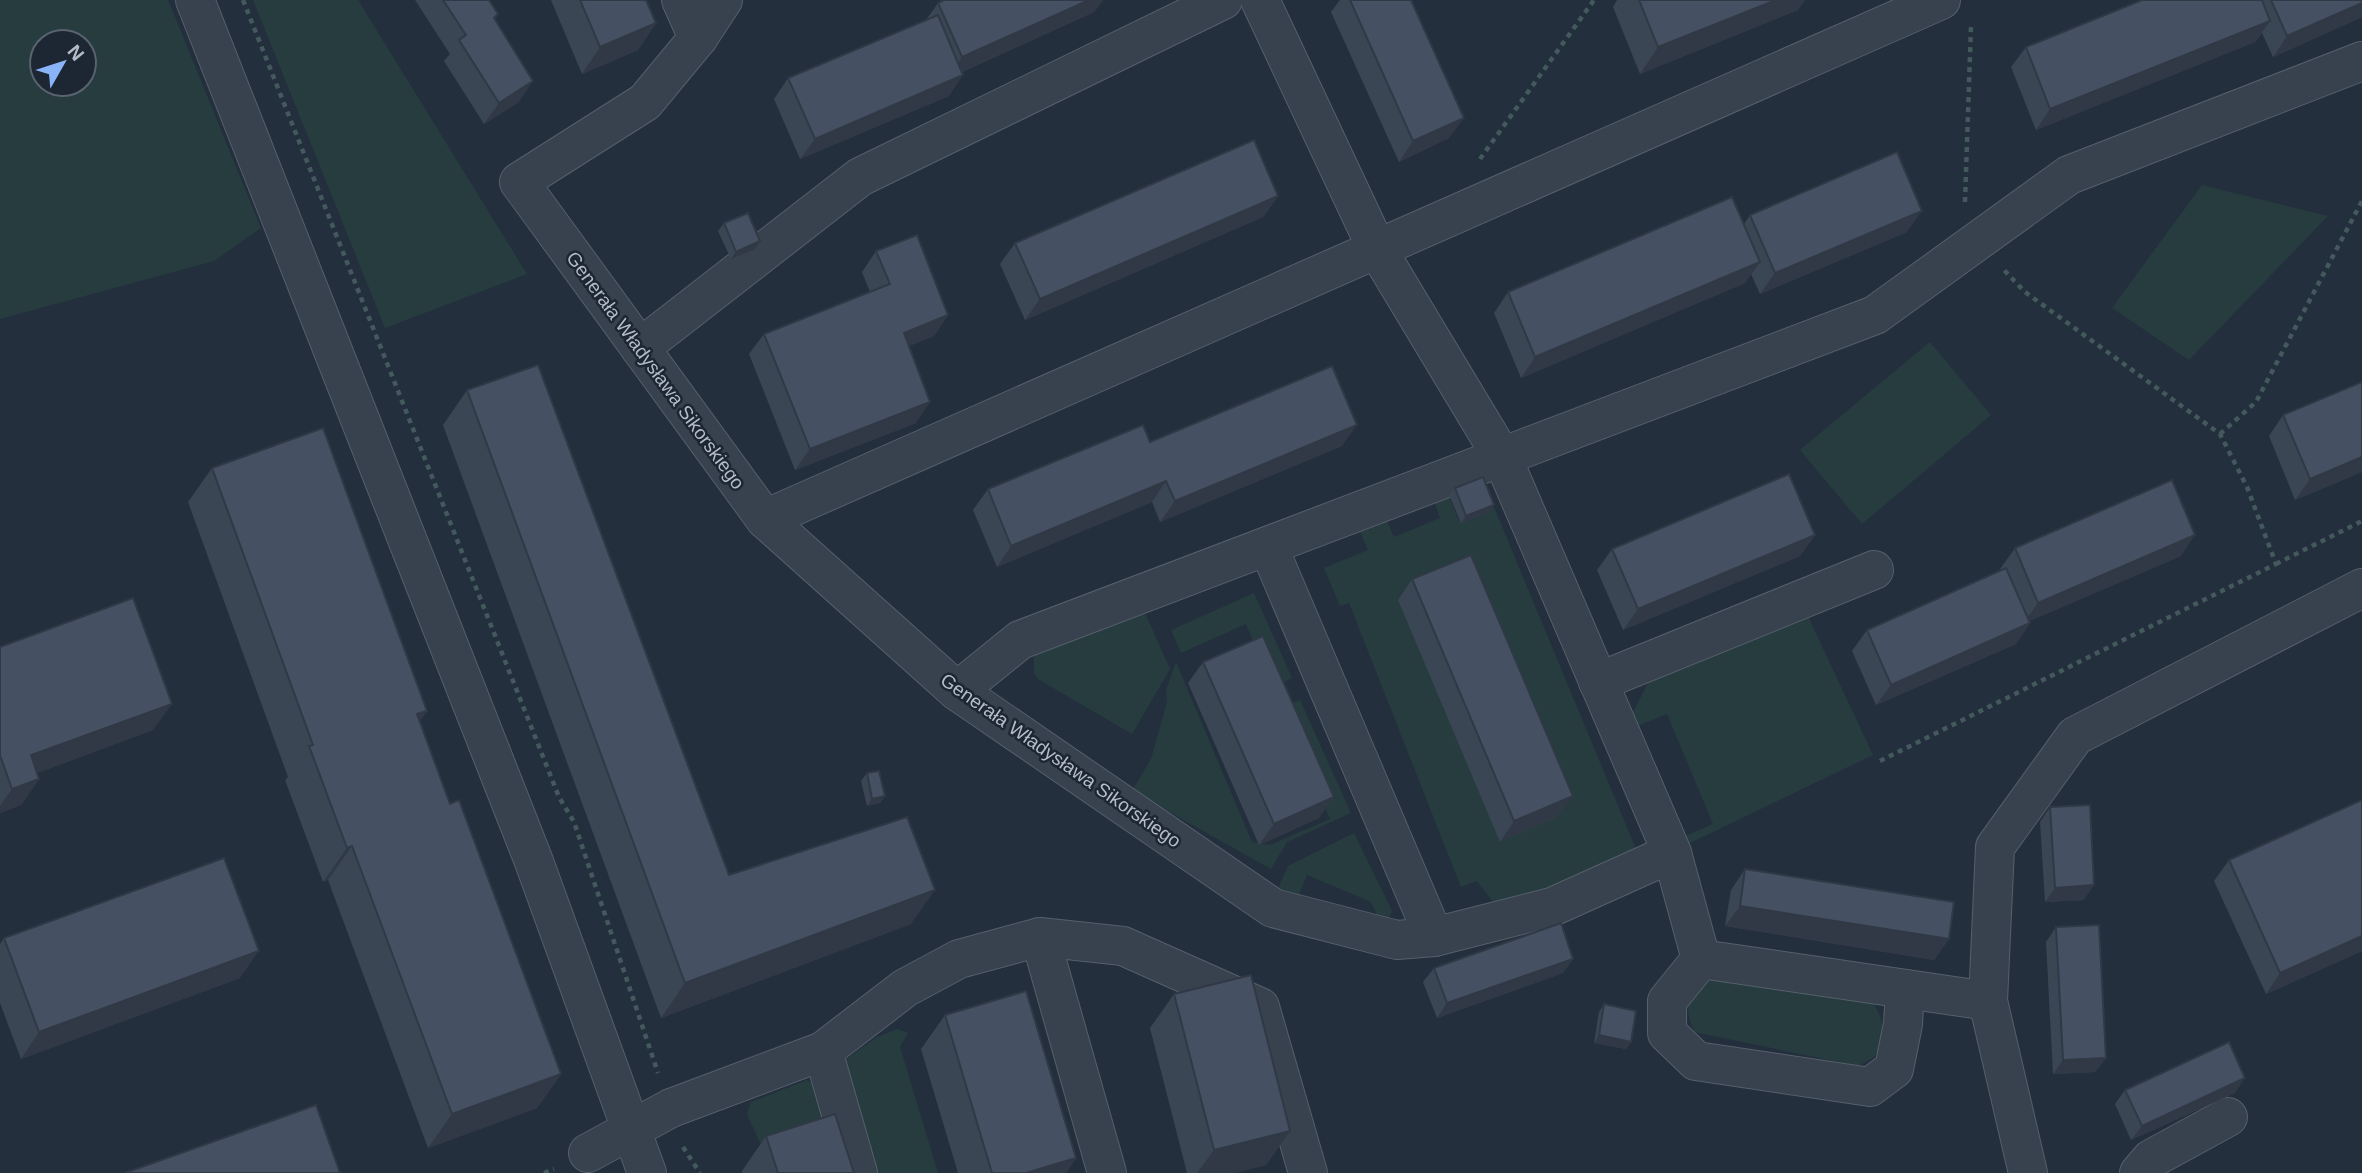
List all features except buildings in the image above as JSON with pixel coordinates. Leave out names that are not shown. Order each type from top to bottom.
[{"type":"street","points":[[195,0],[533,859],[647,1173]]},
{"type":"street","points":[[681,0],[698,38]]},
{"type":"street","name":"Generała Władysława Sikorskiego","points":[[723,0],[698,38],[645,102],[519,182],[765,519],[957,691],[1273,908],[1396,940],[1434,936],[1552,907],[1672,853]]},
{"type":"street","points":[[640,348],[860,177],[1223,0]]},
{"type":"street","points":[[1259,0],[1377,249],[1502,457],[1672,853],[1701,959]]},
{"type":"street","points":[[765,519],[1377,249],[1956,7]]},
{"type":"street","points":[[957,691],[1020,640],[1875,315],[2068,175],[2362,61]]},
{"type":"street","points":[[1268,546],[1434,936]]},
{"type":"street","points":[[1598,682],[1874,570]]},
{"type":"street","points":[[2028,1173],[1988,1001],[1994,847],[2075,736],[2362,588]]},
{"type":"street","points":[[588,1153],[633,1131],[671,1108],[824,1051],[905,988],[958,959],[1040,937],[1123,946],[1260,1007],[1308,1173]]},
{"type":"street","points":[[1040,937],[1107,1173]]},
{"type":"street","points":[[1701,959],[1988,1001]]},
{"type":"street","points":[[1701,959],[1668,1001],[1667,1033],[1696,1062],[1870,1087],[1894,1069],[1903,1024],[1905,989]]},
{"type":"street","points":[[824,1051],[858,1173]]},
{"type":"street","points":[[2139,1173],[2151,1159],[2228,1117]]},
{"type":"path","points":[[243,0],[559,797],[574,822],[659,1075]]},
{"type":"path","points":[[1474,167],[1594,0]]},
{"type":"path","points":[[1956,7],[1964,199],[1977,241],[2025,292],[2220,434],[2247,487],[2276,564]]},
{"type":"path","points":[[2220,434],[2256,402],[2362,201]]},
{"type":"path","points":[[1880,761],[2362,521]]},
{"type":"green space","points":[[0,0],[168,0],[261,228],[214,261],[0,319]]},
{"type":"green space","points":[[253,0],[358,0],[527,274],[385,328]]},
{"type":"green space","points":[[2202,185],[2328,216],[2189,360],[2112,308]]},
{"type":"green space","points":[[1930,342],[1991,415],[1862,524],[1800,450]]},
{"type":"green space","points":[[1447,492],[1459,521],[1494,507],[1636,849],[1627,860],[1496,906],[1477,881],[1461,887],[1349,603],[1340,606],[1324,568],[1368,550],[1356,523],[1383,512],[1394,537],[1440,518],[1433,498]]},
{"type":"green space","points":[[1254,593],[1292,678],[1273,687],[1246,624],[1181,653],[1171,630]]},
{"type":"green space","points":[[1142,606],[1170,669],[1132,734],[1038,679],[1034,673],[1034,653]]},
{"type":"green space","points":[[1804,608],[1873,755],[1684,846],[1683,837],[1713,824],[1667,714],[1637,726],[1632,714],[1648,683]]},
{"type":"green space","points":[[1176,662],[1252,842],[1270,845],[1330,819],[1280,708],[1300,700],[1351,813],[1287,842],[1271,869],[1132,791],[1151,759],[1167,702],[1166,690]]},
{"type":"green space","points":[[1354,833],[1392,911],[1387,921],[1381,923],[1371,902],[1307,875],[1298,897],[1278,889],[1288,866]]},
{"type":"green space","points":[[1709,979],[1872,999],[1881,1018],[1886,1042],[1873,1058],[1858,1066],[1694,1032],[1689,1002]]},
{"type":"green space","points":[[897,1029],[908,1033],[900,1047],[938,1173],[868,1173],[845,1060],[877,1037]]},
{"type":"green space","points":[[807,1080],[822,1087],[845,1173],[762,1147],[747,1114],[751,1102]]}]
